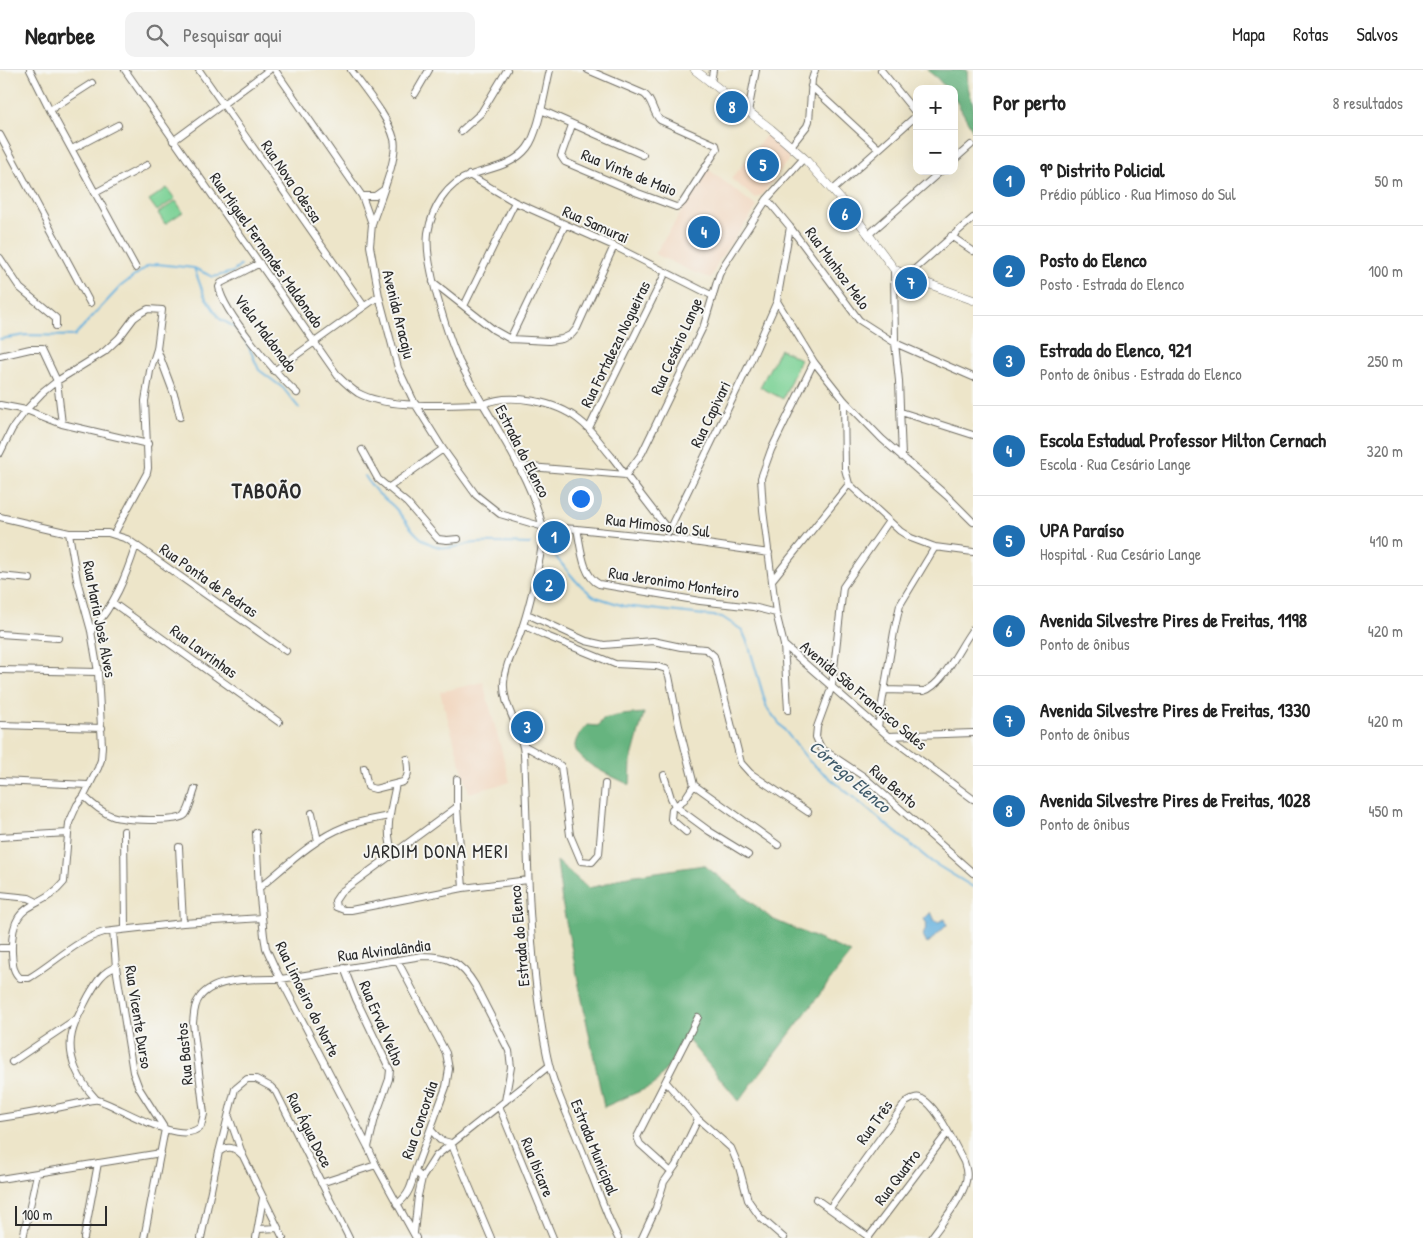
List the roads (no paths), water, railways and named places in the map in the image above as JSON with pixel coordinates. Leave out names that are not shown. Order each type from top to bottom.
[{"type":"main road","points":[[695,70],[804,158],[833,190],[894,269],[907,276],[973,300]]},
{"type":"street","points":[[30,70],[136,268]]},
{"type":"street","name":"Rua Miguel Fernandes Maldonado","points":[[125,70],[338,376],[358,393],[380,401],[415,404],[484,404],[498,399],[530,400],[569,413],[589,428],[669,531]]},
{"type":"street","name":"Rua Nova Odessa","points":[[199,70],[364,306]]},
{"type":"street","points":[[173,141],[269,70]]},
{"type":"street","name":"Avenida Aracaju","points":[[275,70],[362,196],[372,224],[370,246],[379,296],[398,368],[415,404],[443,449],[476,496],[500,514],[544,527]]},
{"type":"street","points":[[352,70],[382,114],[394,140],[394,156],[372,224]]},
{"type":"street","points":[[414,94],[428,70]]},
{"type":"street","points":[[461,131],[481,112],[508,70]]},
{"type":"street","name":"Estrada do Elenco","points":[[549,1066],[537,990],[528,880],[523,745],[504,692],[504,678],[531,600],[544,527],[518,466],[460,362],[446,329],[433,282],[428,255],[428,235],[432,218],[439,202],[459,180],[508,163],[524,152],[532,141],[550,70]]},
{"type":"street","name":"Rua Vinte de Maio","points":[[572,125],[561,156],[565,162],[676,207],[683,202],[716,150],[716,145],[663,122],[654,113],[647,96],[588,70]]},
{"type":"street","points":[[711,82],[713,70]]},
{"type":"street","points":[[748,112],[756,70]]},
{"type":"street","points":[[791,146],[809,120],[814,70]]},
{"type":"street","points":[[833,190],[916,116],[915,112],[881,70]]},
{"type":"street","points":[[50,110],[92,83]]},
{"type":"street","points":[[811,86],[879,149]]},
{"type":"street","points":[[541,110],[643,155]]},
{"type":"street","points":[[72,149],[118,124]]},
{"type":"street","points":[[0,135],[90,304]]},
{"type":"street","points":[[958,157],[971,146]]},
{"type":"street","name":"Rua Cesário Lange","points":[[626,475],[642,453],[704,325],[724,265],[767,199],[804,158]]},
{"type":"street","points":[[95,193],[147,166]]},
{"type":"street","name":"Rua Samurai","points":[[469,175],[515,202],[614,246],[713,296]]},
{"type":"street","points":[[868,235],[936,175]]},
{"type":"street","points":[[362,196],[374,196],[382,191]]},
{"type":"street","name":"Rua Munhoz Melo","points":[[767,199],[790,227],[858,320],[895,343],[973,377]]},
{"type":"street","points":[[464,306],[515,202]]},
{"type":"street","points":[[907,276],[973,218]]},
{"type":"street","points":[[510,339],[565,225]]},
{"type":"street","name":"Rua Capivari","points":[[665,538],[748,367],[777,301],[790,227]]},
{"type":"street","points":[[951,236],[973,251]]},
{"type":"street","points":[[433,282],[494,330],[510,339],[548,341],[562,339],[572,334],[586,312],[614,246]]},
{"type":"street","points":[[0,258],[20,288],[56,318],[56,326]]},
{"type":"street","name":"Viela Maldonado","points":[[260,263],[223,282],[219,287],[220,292],[233,314],[274,371],[296,393]]},
{"type":"street","points":[[894,269],[895,343],[901,412],[902,457]]},
{"type":"street","name":"Rua Fortaleza Nogueiras","points":[[589,428],[666,272]]},
{"type":"street","points":[[274,371],[379,296]]},
{"type":"street","points":[[777,301],[814,362],[844,400],[902,457],[947,496],[973,522]]},
{"type":"street","points":[[0,453],[12,429],[26,410],[57,381],[104,352],[119,338],[134,318],[141,313],[148,309],[162,310],[157,349],[150,371],[145,401],[148,444],[147,474],[114,534],[69,533],[0,517]]},
{"type":"street","points":[[0,356],[30,349],[42,349],[57,381],[62,424]]},
{"type":"street","points":[[157,349],[175,397],[180,417]]},
{"type":"street","name":"Avenida São Francisco Sales","points":[[814,362],[763,469],[761,478],[776,613],[784,645],[888,736],[973,799]]},
{"type":"street","points":[[844,400],[845,469],[849,484],[889,521],[911,538],[935,547],[973,552]]},
{"type":"street","points":[[0,405],[26,410],[62,424],[148,444]]},
{"type":"street","points":[[901,412],[973,436]]},
{"type":"street","points":[[388,488],[443,449]]},
{"type":"street","points":[[362,450],[374,473],[406,503],[438,539],[458,540]]},
{"type":"street","points":[[518,466],[626,475]]},
{"type":"street","points":[[773,579],[849,484]]},
{"type":"street","name":"Rua Bento","points":[[889,521],[843,587],[832,686],[817,727],[816,737],[821,748],[863,776],[973,872]]},
{"type":"street","name":"Rua Mimoso do Sul","points":[[544,527],[665,538],[769,553]]},
{"type":"street","name":"Rua Jeronimo Monteiro","points":[[577,529],[590,577],[599,584],[776,613]]},
{"type":"street","name":"Rua Maria Josè Alves","points":[[69,533],[77,580],[91,631],[98,672],[102,728],[101,760],[84,796],[72,815],[68,833],[64,882],[55,891],[20,914],[14,926],[12,948],[14,971],[20,978],[25,979],[94,935],[113,931]]},
{"type":"street","name":"Rua Ponta de Pedras","points":[[114,534],[136,545],[286,651]]},
{"type":"street","points":[[91,631],[113,603],[124,580],[136,545]]},
{"type":"street","points":[[878,727],[900,605],[935,547]]},
{"type":"street","points":[[0,576],[30,579]]},
{"type":"street","name":"Rua Lavrinhas","points":[[113,603],[279,722]]},
{"type":"street","points":[[526,614],[586,642],[604,645],[653,640],[681,647],[703,648],[709,651],[714,656],[741,763],[750,773],[808,812]]},
{"type":"street","points":[[523,625],[615,664],[656,666],[666,670],[669,676],[678,726],[694,785],[778,845]]},
{"type":"street","points":[[886,690],[924,691],[930,689],[940,679],[973,629]]},
{"type":"street","points":[[0,634],[58,638]]},
{"type":"street","points":[[784,645],[788,710]]},
{"type":"street","points":[[0,670],[98,672]]},
{"type":"street","points":[[0,725],[102,728]]},
{"type":"street","points":[[888,736],[973,732]]},
{"type":"street","points":[[523,745],[561,766],[570,835],[581,861],[592,862],[599,854],[605,784]]},
{"type":"street","points":[[364,768],[367,785],[371,789],[396,784],[403,782],[407,777],[407,759]]},
{"type":"street","points":[[664,774],[675,806],[748,856]]},
{"type":"street","points":[[458,780],[457,807],[464,888]]},
{"type":"street","points":[[0,781],[88,785]]},
{"type":"street","points":[[394,853],[390,845],[389,816],[396,784]]},
{"type":"street","points":[[686,832],[671,819],[672,809],[684,800],[694,785]]},
{"type":"street","points":[[84,796],[104,813],[114,817],[159,820],[184,816],[194,789]]},
{"type":"street","points":[[457,807],[342,892],[336,899],[335,905],[338,909],[351,910],[464,888],[528,880]]},
{"type":"street","points":[[312,813],[318,841]]},
{"type":"street","points":[[259,888],[318,841],[344,827],[361,821],[389,816]]},
{"type":"street","points":[[124,831],[126,928]]},
{"type":"street","points":[[0,837],[68,833]]},
{"type":"street","name":"Rua Limoeiro do Norte","points":[[256,833],[259,888],[266,948],[376,1165]]},
{"type":"street","points":[[179,847],[183,923]]},
{"type":"street","points":[[0,895],[29,898],[37,902]]},
{"type":"street","points":[[113,931],[126,928],[183,923],[262,918]]},
{"type":"street","name":"Rua Vicente Durso","points":[[113,931],[116,967],[133,1072],[139,1088],[165,1129]]},
{"type":"street","points":[[0,948],[12,948]]},
{"type":"street","name":"Rua Alvinalândia","points":[[281,979],[422,956],[437,956],[449,959],[460,966],[469,976],[509,1051],[512,1067],[505,1101]]},
{"type":"street","name":"Rua Concordia","points":[[398,960],[442,1045],[449,1069],[446,1087],[432,1130],[415,1171],[422,1178]]},
{"type":"street","points":[[116,967],[108,969],[94,988],[76,1020],[71,1044],[78,1074],[86,1089],[96,1099],[165,1129],[144,1238]]},
{"type":"street","name":"Rua Erval Velho","points":[[344,968],[356,999],[390,1070],[389,1079],[375,1118],[368,1147]]},
{"type":"street","name":"Rua Bastos","points":[[165,1129],[189,1133],[198,1130],[203,1122],[204,1114],[194,1023],[194,1008],[199,998],[206,990],[215,985],[243,980],[281,979]]},
{"type":"street","points":[[671,1172],[640,1144],[637,1137],[698,1017]]},
{"type":"street","points":[[12,1062],[76,1020]]},
{"type":"street","points":[[415,1235],[418,1196],[422,1178],[436,1156],[549,1066]]},
{"type":"street","name":"Estrada Municipal","points":[[549,1066],[561,1100],[618,1238]]},
{"type":"street","name":"Rua Água Doce","points":[[228,1117],[235,1089],[247,1079],[256,1079],[270,1086],[276,1092],[321,1183],[376,1165]]},
{"type":"street","points":[[666,1082],[698,1120],[731,1148],[739,1167],[748,1200],[760,1217],[784,1238]]},
{"type":"street","name":"Rua Três","points":[[830,1208],[910,1099],[920,1098],[927,1102],[948,1132]]},
{"type":"street","points":[[0,1118],[46,1111],[96,1099]]},
{"type":"street","name":"Rua Ibicare","points":[[499,1106],[553,1238]]},
{"type":"street","points":[[201,1238],[228,1117]]},
{"type":"street","points":[[228,1117],[243,1156],[282,1238]]},
{"type":"street","points":[[642,1238],[656,1208],[664,1182],[698,1120]]},
{"type":"street","points":[[432,1130],[440,1140],[451,1143]]},
{"type":"street","points":[[931,1238],[963,1190],[966,1180],[964,1162],[948,1132]]},
{"type":"street","name":"Rua Quatro","points":[[869,1238],[948,1132]]},
{"type":"street","points":[[451,1143],[491,1238]]},
{"type":"street","points":[[219,1152],[226,1148],[234,1148],[243,1156]]},
{"type":"street","points":[[0,1180],[161,1153]]},
{"type":"street","points":[[84,1238],[98,1163]]},
{"type":"street","points":[[376,1165],[415,1235]]},
{"type":"street","points":[[397,1204],[410,1189],[415,1171]]},
{"type":"street","points":[[23,1238],[37,1174]]},
{"type":"street","points":[[321,1183],[348,1238]]},
{"type":"street","points":[[256,1238],[263,1197]]},
{"type":"street","points":[[816,1199],[869,1238]]},
{"type":"street","points":[[258,1229],[278,1228]]},
{"type":"water","points":[[931,912],[935,921],[938,922],[945,919],[947,925],[927,944],[923,936],[927,924],[924,919]]},
{"type":"waterway","points":[[0,339],[26,335],[74,336],[121,286],[148,266],[157,264],[194,268],[213,277],[233,272],[241,265]]},
{"type":"waterway","points":[[194,268],[204,295],[220,319],[233,326],[240,333],[248,345],[259,370],[283,388],[299,408]]},
{"type":"waterway","points":[[365,476],[375,490],[394,507],[411,528],[429,543],[446,548],[476,543],[530,544]]},
{"type":"waterway","name":"Córrego Elenco","points":[[550,550],[576,581],[593,596],[624,606],[722,617],[742,630],[749,646],[767,708],[809,761],[932,862],[973,887]]},
{"type":"place","name":"Avenida Silvestre Pires de Freitas, 1028","points":[[732,107]]},
{"type":"place","name":"UPA Paraíso","points":[[763,165]]},
{"type":"place","name":"Avenida Silvestre Pires de Freitas, 1198","points":[[845,214]]},
{"type":"place","name":"Escola Estadual Professor Milton Cernach","points":[[704,232]]},
{"type":"place","name":"Avenida Silvestre Pires de Freitas, 1330","points":[[911,283]]},
{"type":"place","name":"9º Distrito Policial","points":[[554,537]]},
{"type":"place","name":"Posto do Elenco","points":[[549,585]]},
{"type":"place","name":"Estrada do Elenco, 921","points":[[527,727]]},
{"type":"district","name":"TABOÃO","points":[[267,490]]},
{"type":"district","name":"JARDIM DONA MERI","points":[[436,851]]}]
